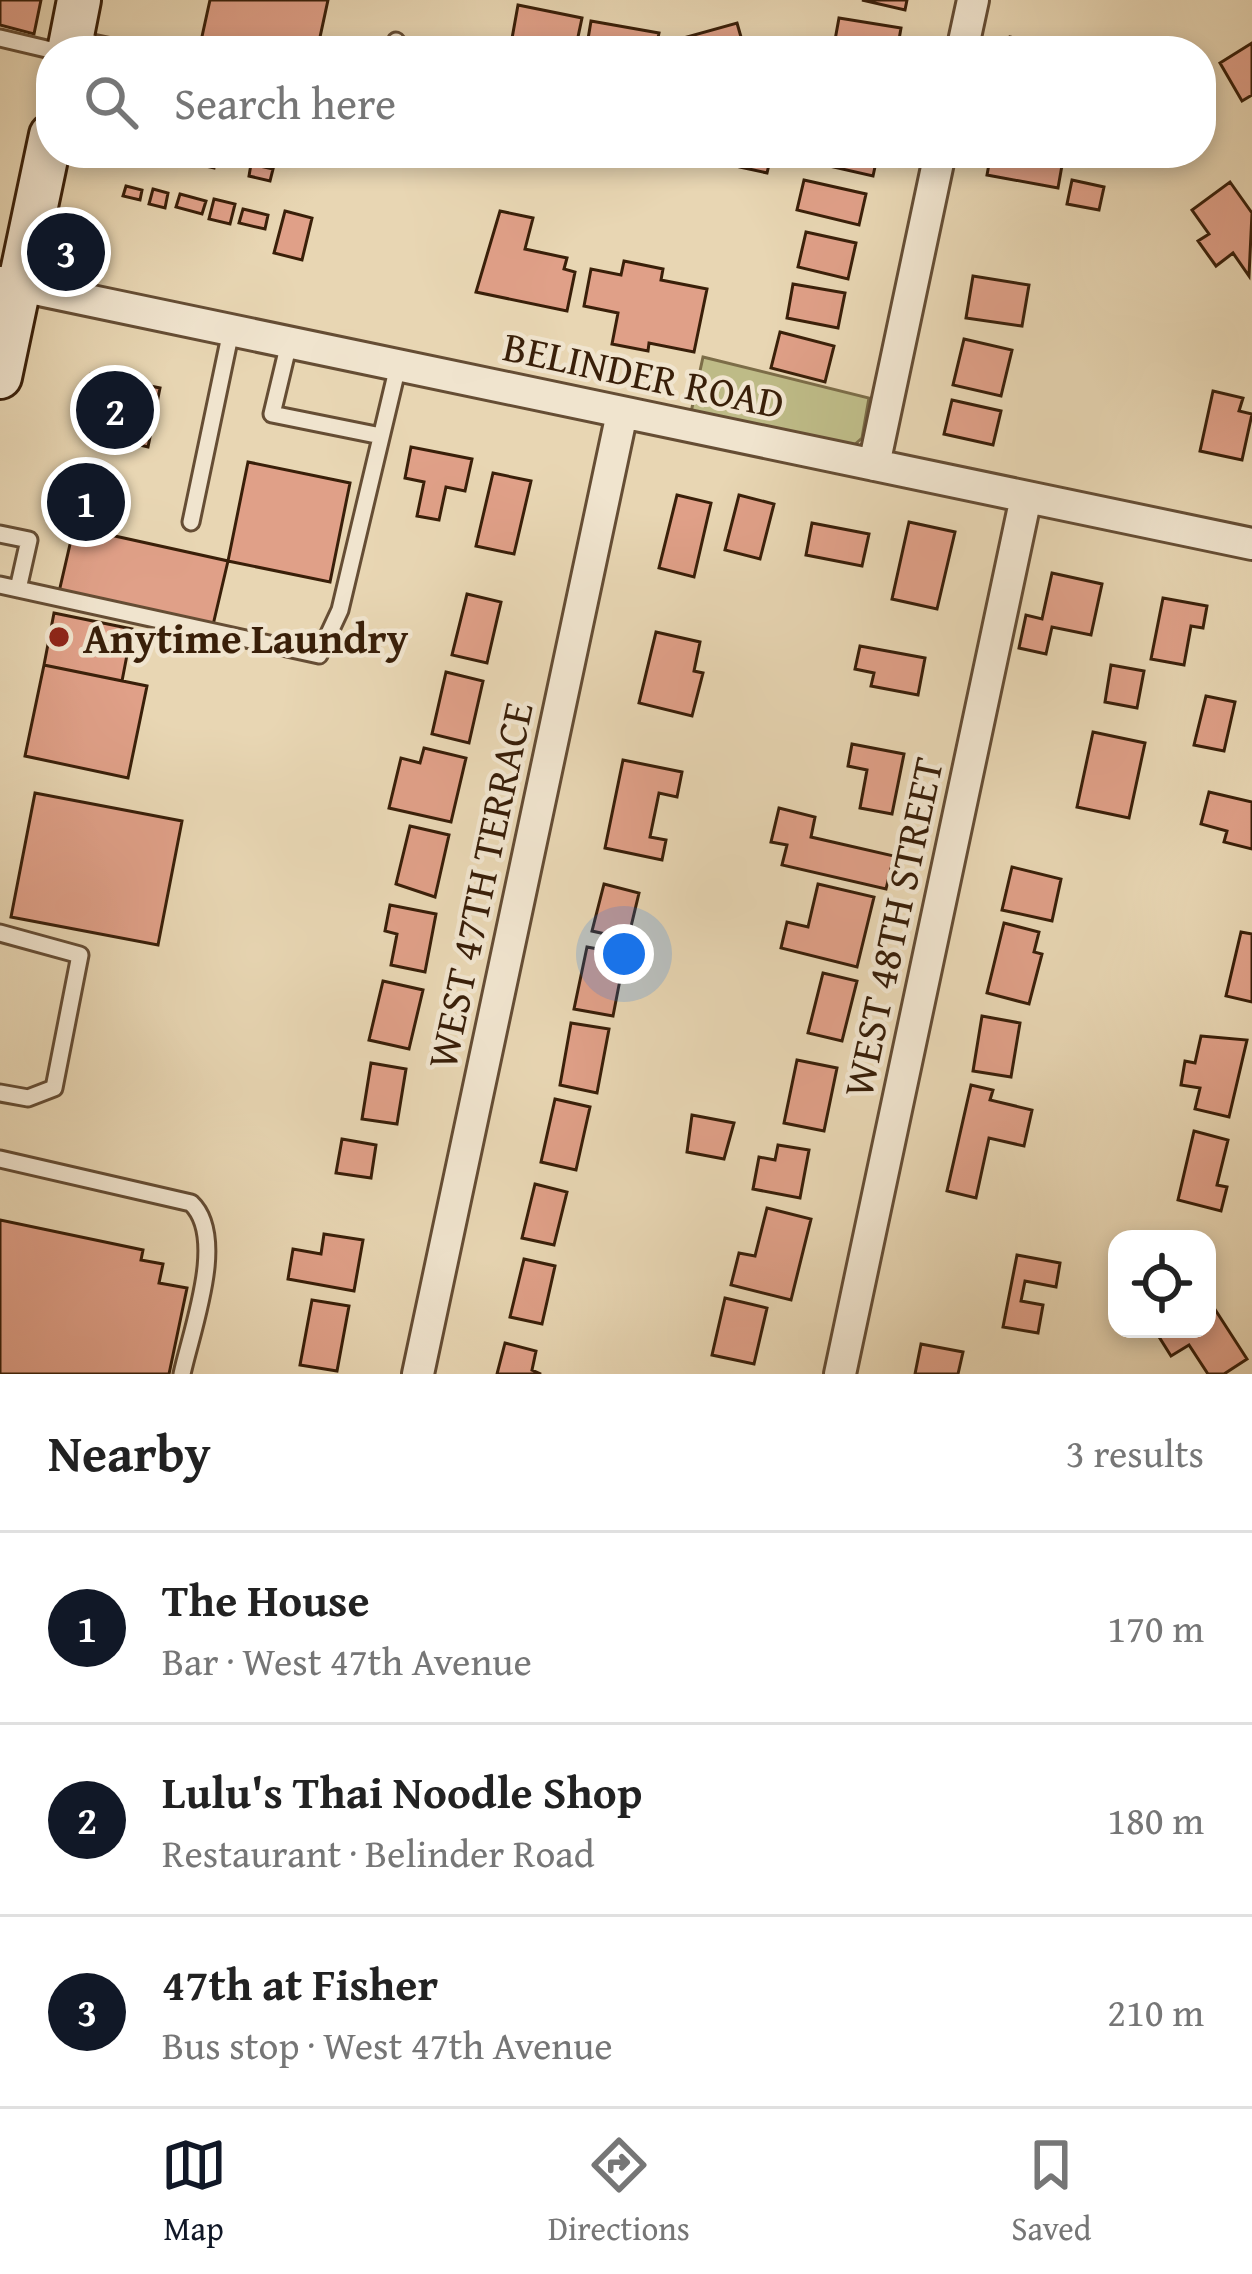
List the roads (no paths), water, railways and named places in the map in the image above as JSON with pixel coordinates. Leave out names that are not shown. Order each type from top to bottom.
[{"type":"street","points":[[965,36],[973,0]]},
{"type":"street","points":[[0,377],[10,284],[42,168]]},
{"type":"street","points":[[874,465],[937,168]]},
{"type":"street","name":"BELINDER ROAD","points":[[10,284],[1252,544]]},
{"type":"street","name":"WEST 47TH TERRACE","points":[[418,1374],[622,413]]},
{"type":"street","name":"WEST 48TH STREET","points":[[840,1374],[1026,496]]},
{"type":"lane","points":[[0,38],[36,36]]},
{"type":"lane","points":[[191,522],[231,331]]},
{"type":"lane","points":[[289,343],[272,414],[381,436]]},
{"type":"lane","points":[[0,585],[320,655],[340,610],[398,366]]},
{"type":"lane","points":[[0,534],[28,540],[18,589]]},
{"type":"lane","points":[[0,933],[80,955],[54,1088],[28,1098],[0,1093]]},
{"type":"lane","points":[[0,1160],[191,1203],[203,1214],[211,1239],[182,1374]]},
{"type":"place","name":"47th at Fisher","points":[[66,252]]},
{"type":"place","name":"Lulu's Thai Noodle Shop","points":[[115,410]]},
{"type":"place","name":"The House","points":[[86,502]]},
{"type":"place","name":"Anytime Laundry","points":[[59,637]]}]
